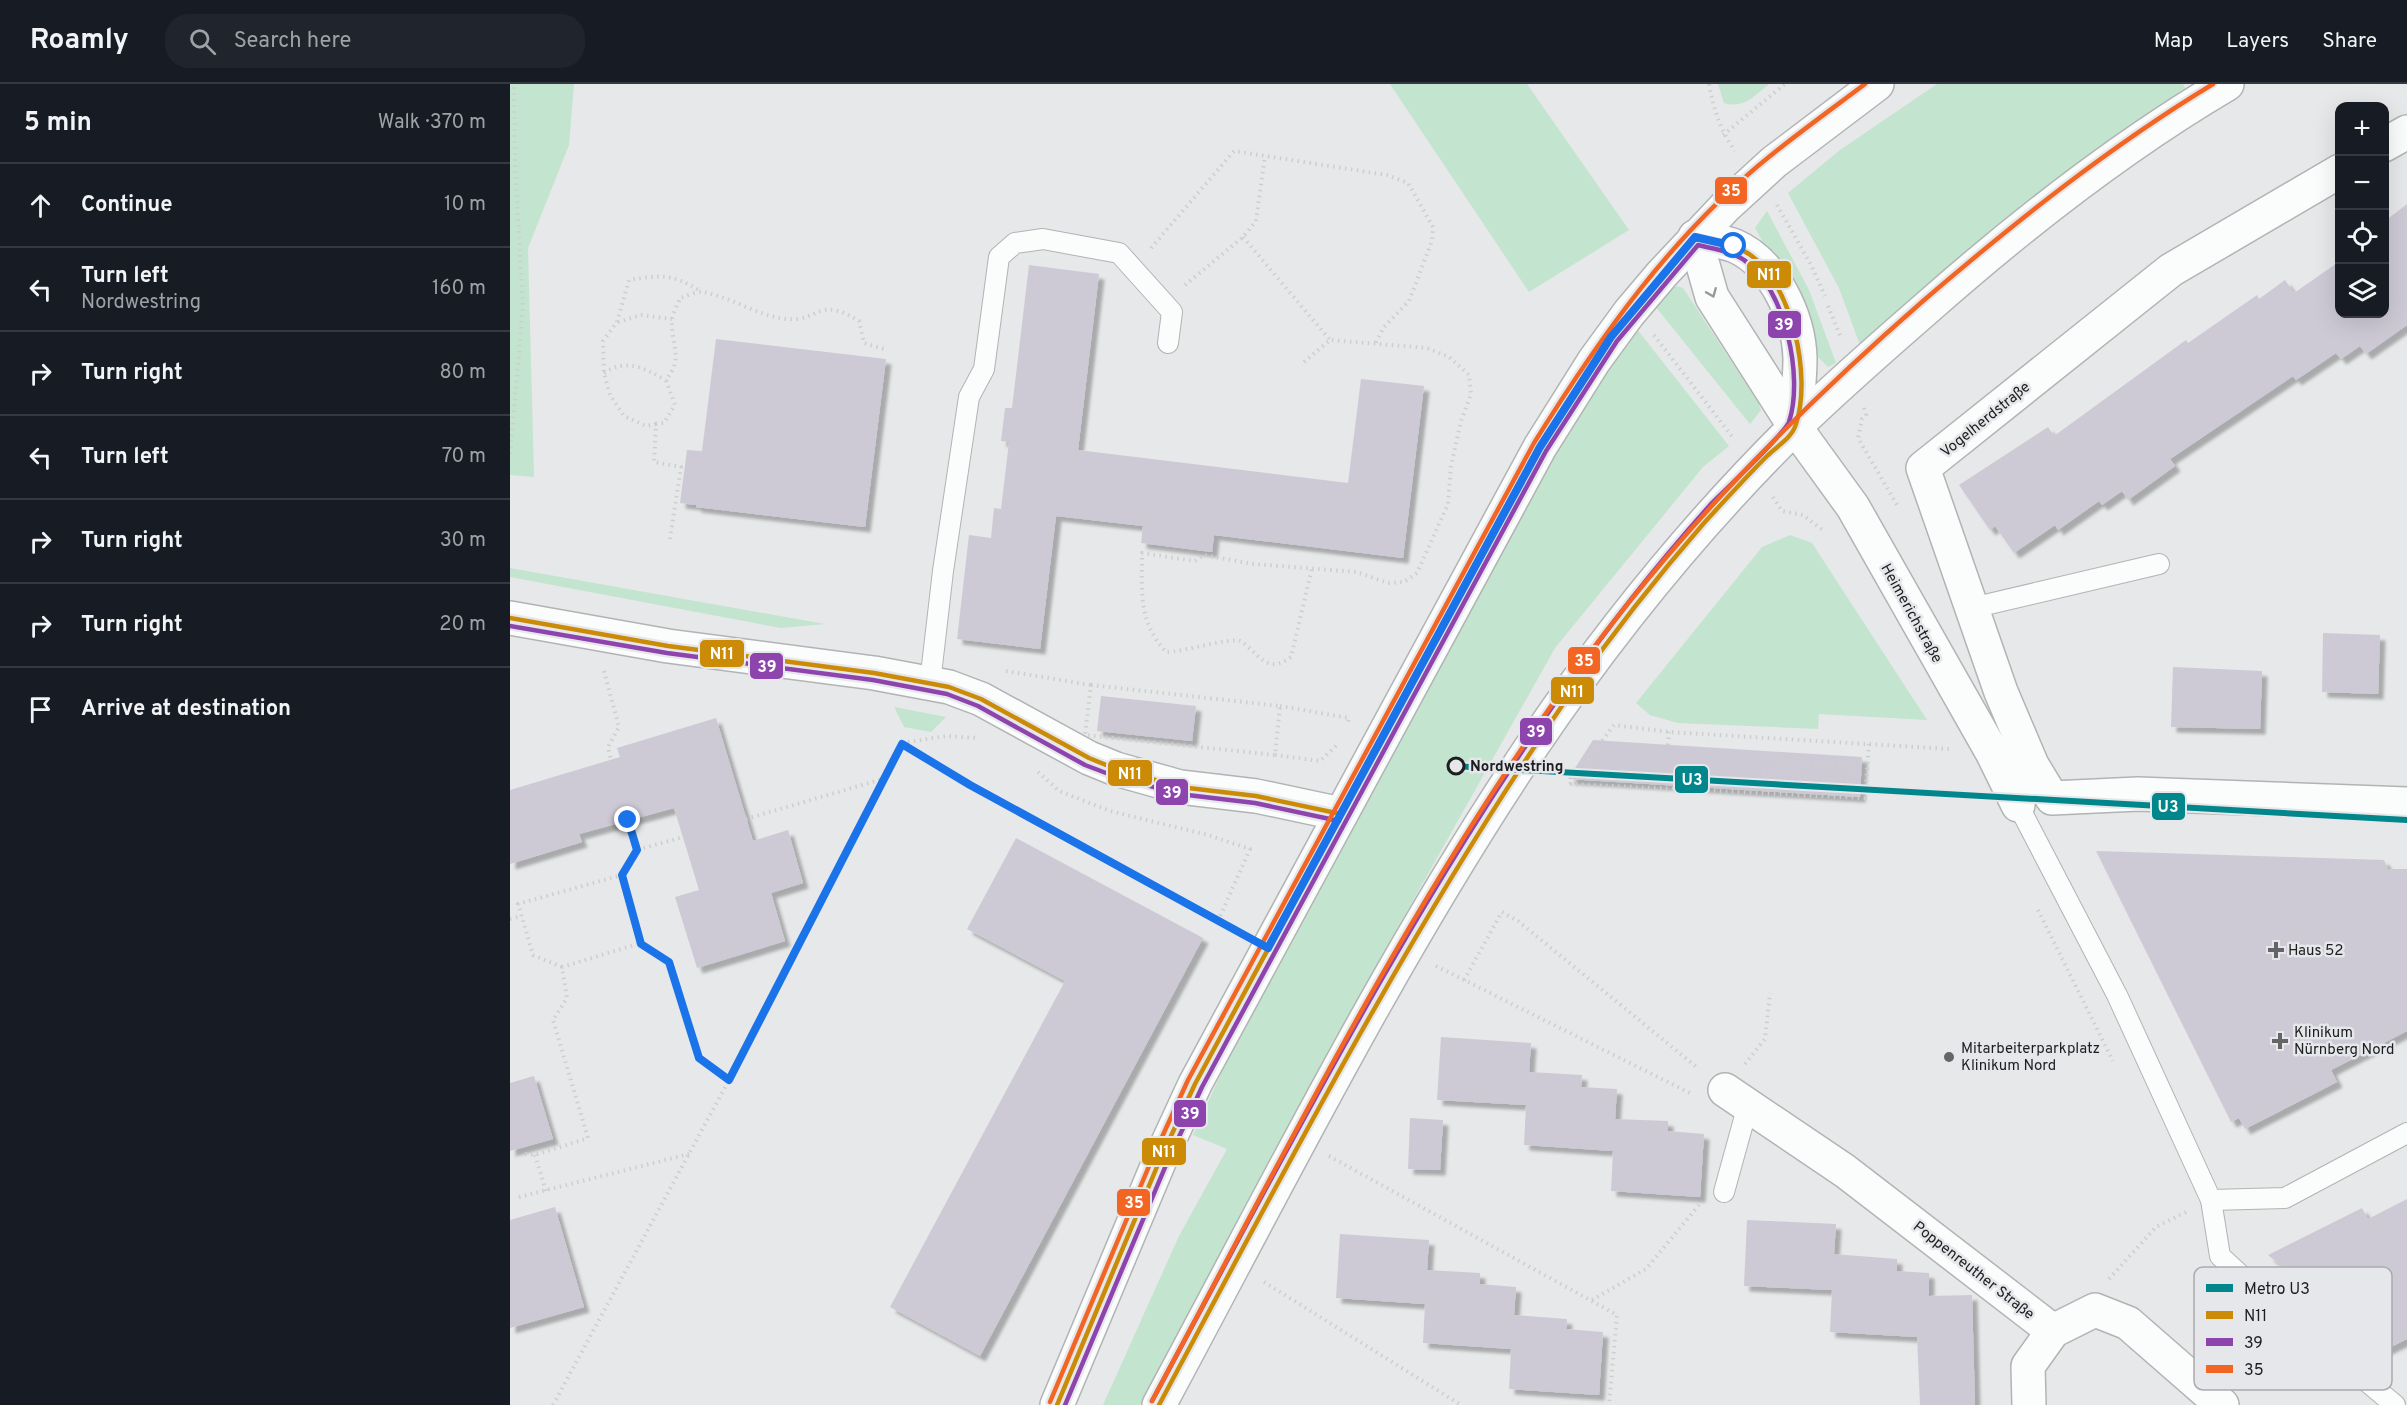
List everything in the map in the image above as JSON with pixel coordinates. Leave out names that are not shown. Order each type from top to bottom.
[{"type":"main road","points":[[1057,1405],[1177,1122],[1268,948],[1540,447],[1594,361],[1629,312],[1695,237],[1773,162],[1877,84]]},
{"type":"main road","points":[[1159,1405],[1405,951],[1478,832],[1568,697],[1649,589],[1756,468],[1796,427],[1936,300],[2063,194],[2131,146],[2227,84]]},
{"type":"main road","points":[[2389,143],[2407,132]]},
{"type":"main road","name":"Vogelherdstraße","points":[[2335,174],[2171,270],[1923,468],[2001,692],[2032,765],[2052,798],[2138,794],[2407,804]]},
{"type":"main road","points":[[1695,237],[1734,246],[1753,257],[1770,275],[1779,291],[1798,343],[1796,427]]},
{"type":"main road","name":"Heimerichstraße","points":[[1695,237],[1712,297],[1796,427],[1853,507],[1992,752],[2018,805]]},
{"type":"main road","points":[[510,618],[680,647],[930,683],[981,699],[1089,758],[1151,780],[1209,792],[1256,796],[1341,814]]},
{"type":"main road","name":"Poppenreuther Straße","points":[[1737,1098],[1845,1171],[2053,1331]]},
{"type":"main road","points":[[2030,1405],[2028,1366],[2053,1331],[2095,1310],[2128,1323],[2194,1381]]},
{"type":"main road","points":[[2205,1390],[2222,1405]]},
{"type":"lane","points":[[930,683],[943,571],[969,397],[984,369],[999,256],[1015,243],[1043,239],[1119,253],[1172,312],[1168,343]]},
{"type":"lane","points":[[1972,608],[2159,564]]},
{"type":"lane","points":[[2018,805],[2116,995],[2211,1200],[2220,1256],[2233,1267]]},
{"type":"lane","points":[[1724,1192],[1737,1098]]},
{"type":"lane","points":[[2211,1200],[2284,1198],[2407,1133]]},
{"type":"lane","points":[[2377,1390],[2395,1405]]},
{"type":"path","points":[[510,454],[523,308],[515,165],[514,84]]},
{"type":"path","points":[[1709,84],[1716,117],[1723,135],[1785,84]]},
{"type":"path","points":[[1134,269],[1234,151],[1387,175],[1408,183],[1433,227],[1432,242],[1409,301],[1384,327],[1375,344]]},
{"type":"path","points":[[1163,302],[1243,237],[1256,221],[1265,156]]},
{"type":"path","points":[[1243,237],[1330,340],[1427,348],[1449,357],[1469,375],[1471,394],[1461,421],[1451,466],[1448,504],[1417,573],[1404,582],[1388,583],[1357,572],[1312,568],[1253,564],[1204,555],[1195,561],[1142,553],[1142,608],[1151,636],[1166,652],[1184,651],[1227,640],[1239,641],[1262,661],[1273,664],[1283,663],[1291,657],[1312,568]]},
{"type":"path","points":[[604,373],[615,366],[634,364],[666,380],[675,405],[664,423],[646,426],[624,416],[610,395],[604,373],[603,341],[617,322],[629,280],[653,276],[678,278],[700,291],[786,319],[804,317],[827,308],[845,312],[859,321],[864,343],[887,350]]},
{"type":"path","points":[[666,380],[674,369],[676,353],[672,319],[680,298],[700,291]]},
{"type":"path","points":[[1629,312],[1655,336],[1756,468],[1782,511],[1803,515],[1828,535]]},
{"type":"path","points":[[617,322],[641,315],[672,319]]},
{"type":"path","points":[[1304,362],[1330,340]]},
{"type":"path","points":[[656,424],[654,462],[681,467],[670,539]]},
{"type":"path","points":[[604,671],[619,727],[608,747],[611,760]]},
{"type":"path","points":[[1005,671],[1091,685],[1280,706],[1349,718],[1347,728]]},
{"type":"path","points":[[1091,685],[1085,735],[1225,753],[1320,761],[1344,738]]},
{"type":"path","points":[[1275,756],[1280,733],[1280,706]]},
{"type":"path","points":[[1869,744],[1864,775],[1865,798],[1570,784],[1614,725],[1669,732],[1869,744],[1992,752]]},
{"type":"path","points":[[1668,745],[1669,732]]},
{"type":"path","points":[[553,1405],[729,1080],[902,744],[970,785],[1268,948]]},
{"type":"path","points":[[1763,774],[1853,782],[1854,767],[1764,758]]},
{"type":"path","points":[[1582,760],[1588,761]]},
{"type":"path","points":[[746,819],[886,778]]},
{"type":"path","points":[[628,820],[637,850]]},
{"type":"path","points":[[641,944],[562,968],[533,955],[518,904],[622,875],[637,850],[683,837]]},
{"type":"path","points":[[1218,921],[1250,849]]},
{"type":"path","points":[[622,875],[641,944],[669,962],[699,1058],[729,1080]]},
{"type":"path","points":[[2033,900],[2115,1064]]},
{"type":"path","points":[[1464,980],[1502,912],[1518,921],[1737,1098]]},
{"type":"path","points":[[510,919],[522,916]]},
{"type":"path","points":[[1405,951],[1699,1097],[1737,1098]]},
{"type":"path","points":[[525,1154],[535,1155],[588,1138],[553,1020],[567,998],[562,968]]},
{"type":"path","points":[[1737,1098],[1765,1039],[1770,993]]},
{"type":"path","points":[[1301,1141],[1592,1300],[1617,1316],[1609,1405]]},
{"type":"path","points":[[519,1197],[689,1154]]},
{"type":"path","points":[[535,1155],[546,1191]]},
{"type":"path","points":[[1592,1300],[1646,1269],[1705,1198]]},
{"type":"path","points":[[2095,1310],[2107,1281],[2156,1227],[2211,1200]]},
{"type":"path","points":[[2181,1202],[2185,1213]]},
{"type":"path","points":[[1235,1264],[1461,1405]]},
{"type":"green space","points":[[510,84],[574,84],[569,145],[528,248],[534,477],[510,475]]},
{"type":"green space","points":[[1390,84],[1527,84],[1629,230],[1529,292]]},
{"type":"green space","points":[[1718,84],[1769,84],[1743,103],[1731,104],[1724,103]]},
{"type":"green space","points":[[1937,84],[2183,84],[2186,90],[2046,188],[1860,345],[1839,288],[1788,193],[1840,150]]},
{"type":"green space","points":[[1767,211],[1809,290],[1836,363],[1828,367],[1817,356],[1780,272],[1755,228]]},
{"type":"green space","points":[[1677,286],[1683,288],[1758,402],[1761,410],[1750,424],[1655,306],[1669,289]]},
{"type":"green space","points":[[1636,328],[1729,446],[1703,467],[1555,648],[1379,961],[1140,1405],[1103,1405],[1179,1236],[1227,1149],[1193,1135],[1240,1032],[1548,465],[1576,417]]},
{"type":"green space","points":[[1790,535],[1812,543],[1927,720],[1819,714],[1818,729],[1678,723],[1650,715],[1636,703],[1762,547]]},
{"type":"green space","points":[[510,568],[825,624],[781,628],[510,577]]},
{"type":"green space","points":[[894,707],[946,717],[931,732],[904,727]]},
{"type":"building","points":[[2407,204],[2407,325],[2366,354],[2360,346],[2341,359],[2336,353],[2296,380],[2293,376],[2170,459],[2175,466],[2128,500],[2122,491],[2102,505],[2099,501],[2058,530],[2055,525],[2014,553],[1995,526],[1990,530],[1959,485],[2048,427],[2054,436],[2186,340],[2188,343],[2257,295],[2259,299],[2285,280],[2294,293],[2335,264],[2335,318],[2389,318],[2389,218]]},
{"type":"building","points":[[1029,265],[1099,274],[1078,450],[1348,483],[1361,379],[1424,386],[1403,558],[1214,535],[1212,552],[1141,543],[1143,526],[1056,516],[1040,649],[957,639],[969,535],[991,538],[994,508],[1001,509],[1009,442],[1001,441],[1005,408],[1012,408]]},
{"type":"building","points":[[716,339],[886,359],[865,527],[696,507],[696,505],[680,503],[687,450],[702,451]]},
{"type":"building","points":[[2323,633],[2380,635],[2378,694],[2322,692]]},
{"type":"building","points":[[2173,667],[2262,671],[2260,729],[2171,727]]},
{"type":"building","points":[[1101,696],[1196,706],[1192,741],[1097,731]]},
{"type":"building","points":[[716,718],[753,841],[788,830],[803,883],[771,893],[785,941],[697,968],[675,897],[699,890],[674,808],[579,834],[582,842],[510,864],[510,790],[620,757],[617,748]]},
{"type":"building","points":[[1593,740],[1862,757],[1860,797],[1568,779]]},
{"type":"building","points":[[1016,838],[1203,938],[980,1356],[890,1307],[1065,981],[967,929]]},
{"type":"building","name":"Haus 52","points":[[2096,851],[2384,860],[2388,869],[2407,869],[2407,1031],[2331,1070],[2337,1082],[2245,1129],[2239,1118],[2231,1122]]},
{"type":"building","points":[[1441,1037],[1531,1043],[1529,1072],[1582,1075],[1581,1087],[1617,1089],[1615,1119],[1668,1121],[1668,1131],[1704,1134],[1700,1197],[1611,1191],[1613,1151],[1524,1145],[1526,1105],[1437,1100]]},
{"type":"building","points":[[534,1076],[553,1139],[510,1151],[510,1083]]},
{"type":"building","points":[[1410,1118],[1443,1120],[1440,1170],[1408,1169]]},
{"type":"building","points":[[2407,1199],[2407,1339],[2392,1346],[2392,1267],[2283,1267],[2268,1255],[2362,1208],[2368,1219]]},
{"type":"building","points":[[555,1207],[584,1307],[510,1328],[510,1220]]},
{"type":"building","points":[[1747,1220],[1836,1224],[1834,1254],[1897,1259],[1897,1271],[1929,1273],[1929,1296],[1972,1295],[1975,1405],[1920,1405],[1917,1337],[1830,1332],[1832,1290],[1744,1286]]},
{"type":"building","points":[[1340,1234],[1429,1240],[1427,1270],[1480,1273],[1480,1284],[1516,1287],[1514,1315],[1567,1319],[1566,1329],[1603,1332],[1599,1395],[1509,1389],[1511,1349],[1423,1343],[1425,1304],[1336,1298]]},
{"type":"metro line","name":"U3","points":[[1453,766],[2407,820]]},
{"type":"transit line","name":"35","points":[[1050,1402],[1152,1159],[1188,1080],[1534,443],[1612,326],[1640,289],[1701,219],[1770,156],[1865,84]]},
{"type":"transit line","name":"35","points":[[1152,1401],[1341,1048],[1441,874],[1551,706],[1635,595],[1679,543],[1772,442],[1871,347],[1923,301],[2064,186],[2137,133],[2213,84]]},
{"type":"transit line","name":"N11","points":[[1057,1405],[1159,1162],[1195,1084],[1540,447],[1611,337],[1695,237],[1723,243],[1749,254],[1764,268],[1777,286],[1795,332],[1801,381],[1800,404],[1794,429],[1788,438],[1759,464],[1704,523],[1651,586],[1568,697],[1511,782],[1404,956],[1304,1134],[1159,1405]]},
{"type":"transit line","name":"39","points":[[1065,1405],[1166,1165],[1202,1087],[1546,451],[1617,341],[1698,245],[1734,254],[1758,273],[1770,290],[1788,334],[1794,382],[1789,422],[1766,449],[1712,503],[1635,594],[1581,666],[1506,775],[1398,950],[1347,1040],[1152,1401]]},
{"type":"transit line","name":"N11","points":[[510,618],[668,646],[874,673],[949,687],[981,699],[1089,758],[1116,769],[1180,787],[1256,796],[1341,814]]},
{"type":"transit line","name":"39","points":[[510,626],[667,653],[873,680],[947,694],[978,706],[1085,765],[1114,776],[1179,794],[1255,803],[1339,821]]},
{"type":"place","name":"Nordwestring","points":[[1456,766]]},
{"type":"place","name":"Haus 52","points":[[2276,950]]},
{"type":"place","name":"Klinikum Nürnberg Nord","points":[[2280,1041]]},
{"type":"place","name":"Mitarbeiterparkplatz Klinikum Nord","points":[[1949,1057]]},
{"type":"route","points":[[628,820],[637,850],[622,875],[641,944],[669,962],[699,1058],[729,1080],[902,744],[970,785],[1268,948],[1540,447],[1594,361],[1629,312],[1695,237],[1734,246]]}]
